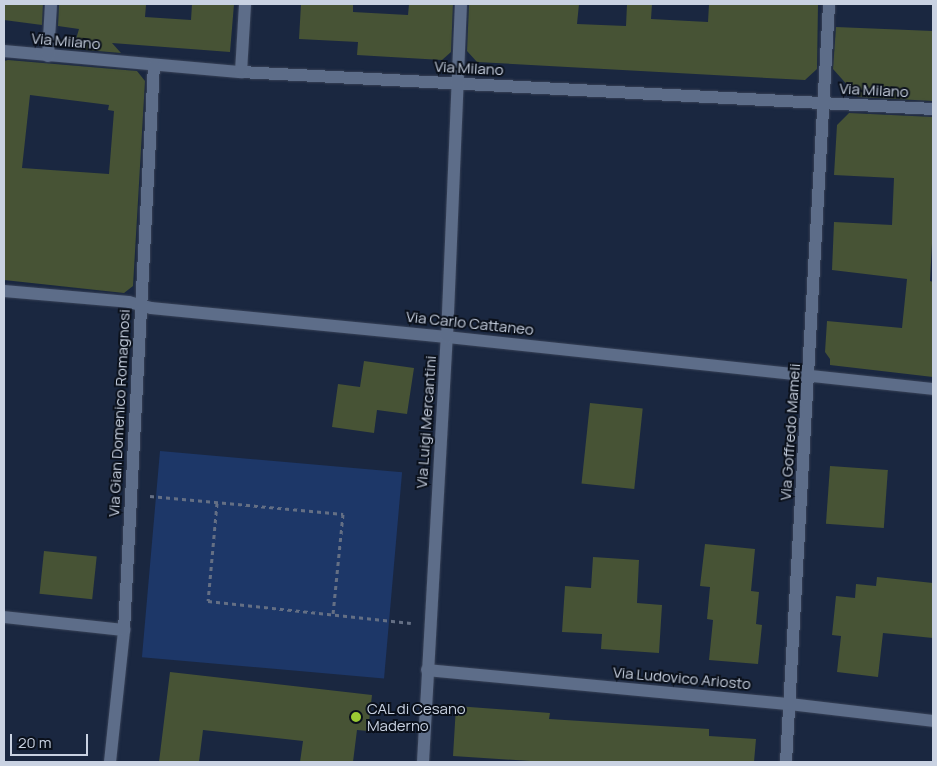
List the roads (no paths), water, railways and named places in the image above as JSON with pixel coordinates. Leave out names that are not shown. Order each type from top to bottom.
[{"type":"street","points":[[48,56],[50,4]]},
{"type":"street","points":[[241,72],[245,4]]},
{"type":"street","name":"Via Luigi Mercantini","points":[[423,762],[429,625],[447,337],[461,4]]},
{"type":"street","name":"Via Goffredo Mameli","points":[[786,762],[810,375],[829,4]]},
{"type":"street","name":"Via Milano","points":[[4,51],[154,66],[241,72],[933,109]]},
{"type":"street","name":"Via Gian Domenico Romagnosi","points":[[110,762],[124,630],[154,66]]},
{"type":"street","name":"Via Carlo Cattaneo","points":[[4,291],[810,375],[933,390]]},
{"type":"street","points":[[4,617],[124,630]]},
{"type":"street","name":"Via Ludovico Ariosto","points":[[427,670],[789,704],[933,721]]},
{"type":"place","name":"CAL di Cesano Maderno","points":[[356,717]]}]
